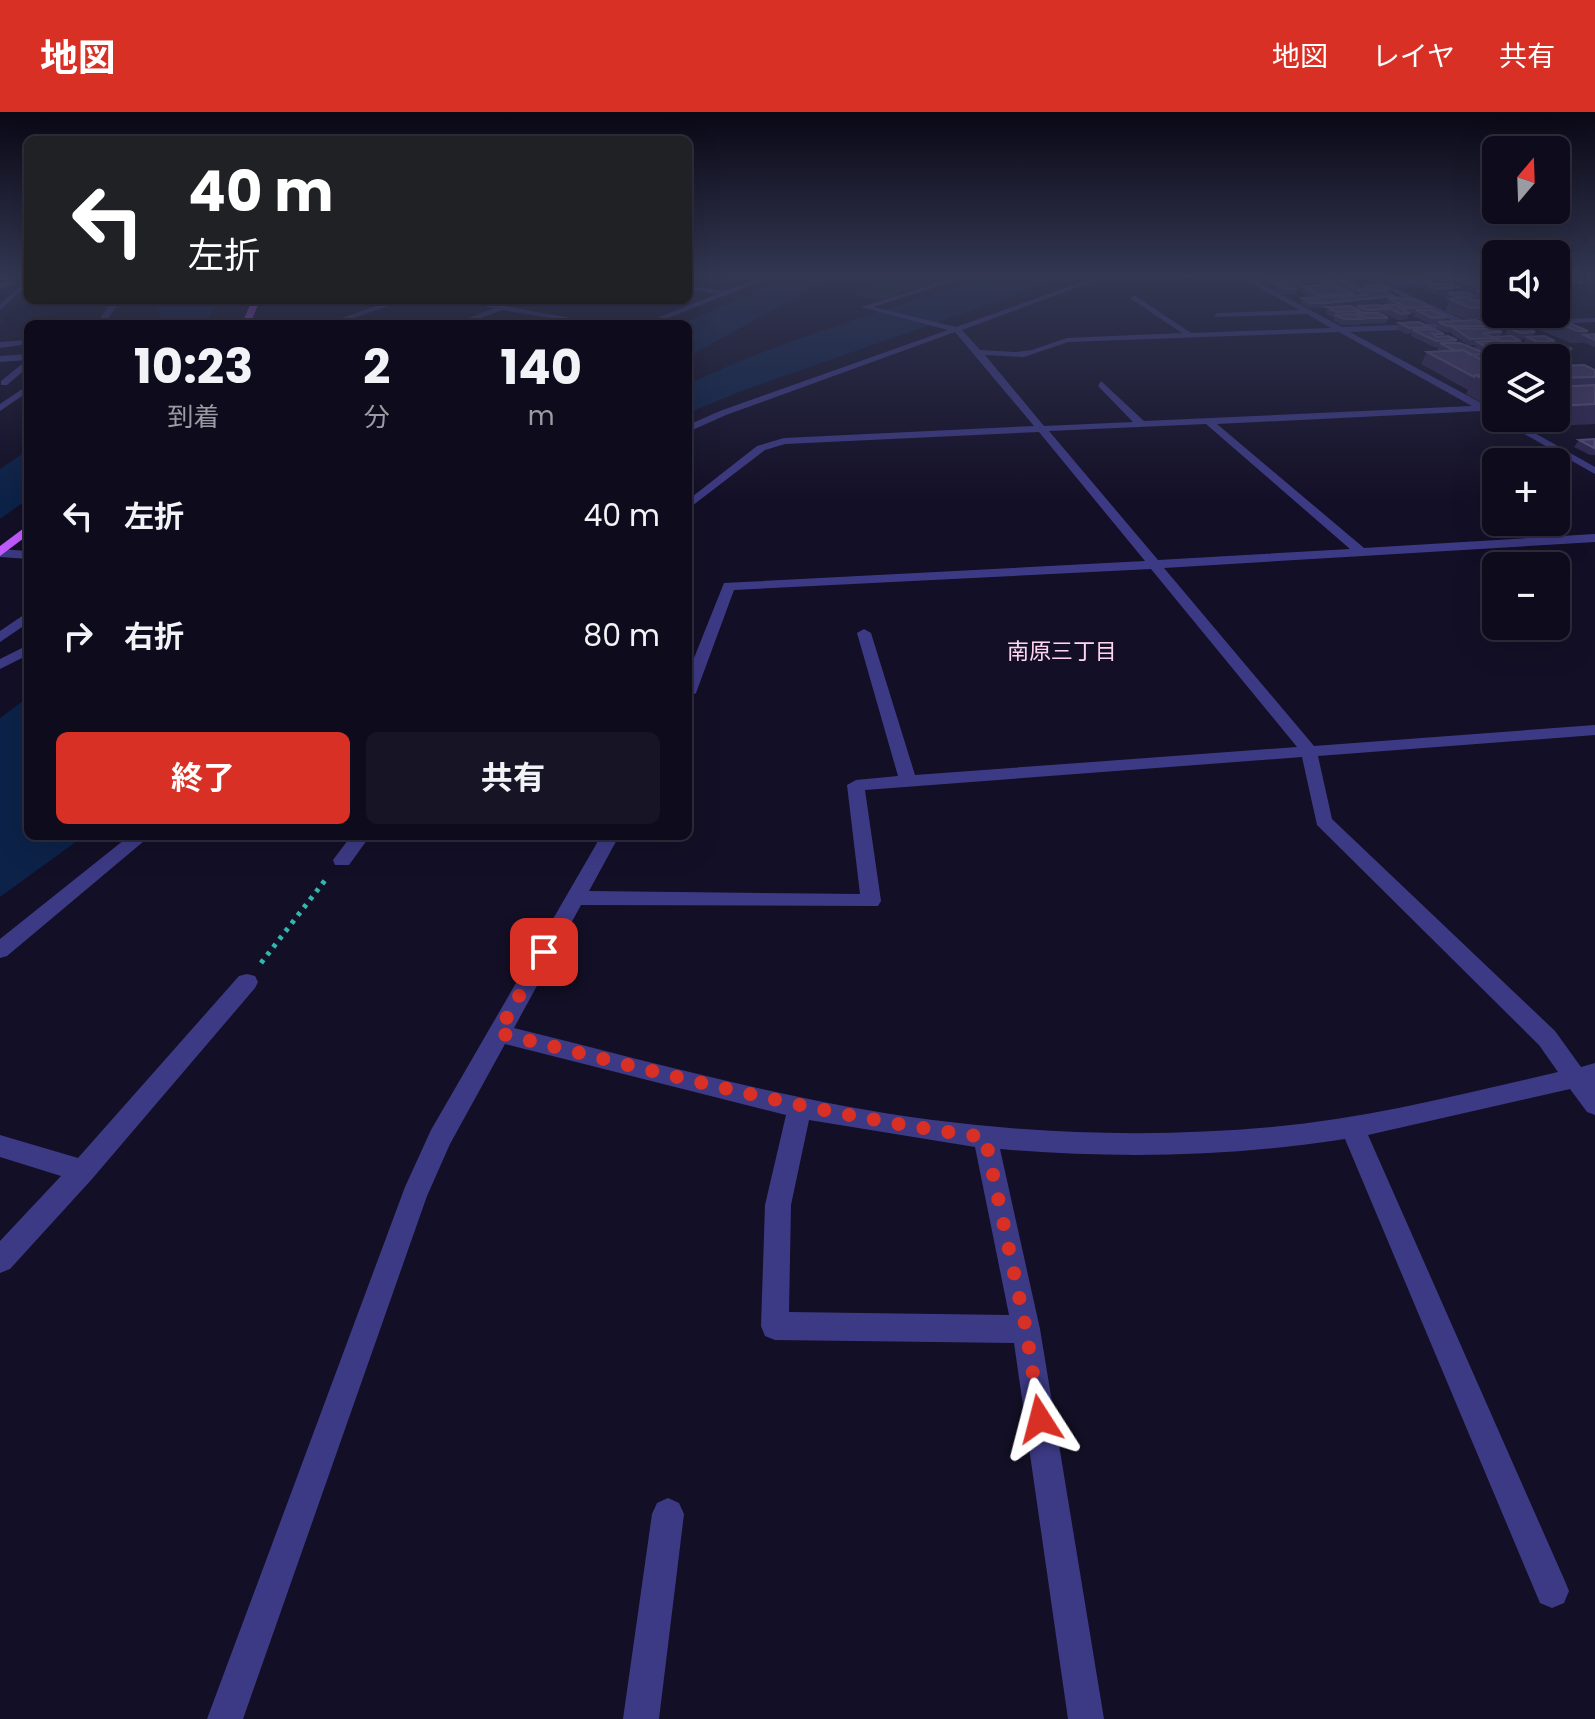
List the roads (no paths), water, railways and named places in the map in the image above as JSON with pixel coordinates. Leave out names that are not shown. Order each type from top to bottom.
[{"type":"main road","points":[[0,552],[24,532]]},
{"type":"street","points":[[692,427],[895,351]]},
{"type":"street","points":[[979,352],[1010,357],[1041,351]]},
{"type":"street","points":[[1380,351],[1482,407]]},
{"type":"street","points":[[979,352],[1309,751],[1323,821],[1586,1075],[1595,1105]]},
{"type":"street","points":[[0,359],[24,359]]},
{"type":"street","points":[[2,383],[24,363]]},
{"type":"street","points":[[2,383],[24,381]]},
{"type":"street","points":[[1101,384],[1140,423]]},
{"type":"street","points":[[0,408],[24,391]]},
{"type":"street","points":[[692,503],[761,448],[784,441],[1482,408]]},
{"type":"street","points":[[1207,420],[1360,551]]},
{"type":"street","points":[[1525,432],[1595,471]]},
{"type":"street","points":[[1580,462],[1595,462]]},
{"type":"street","points":[[692,683],[729,586],[995,574],[1595,538]]},
{"type":"street","points":[[0,552],[24,555]]},
{"type":"street","points":[[0,638],[24,619]]},
{"type":"street","points":[[864,633],[908,781]]},
{"type":"street","points":[[0,665],[24,651]]},
{"type":"street","points":[[575,898],[871,901],[856,785],[1595,730]]},
{"type":"street","points":[[0,950],[136,840]]},
{"type":"street","points":[[342,860],[358,840]]},
{"type":"street","points":[[225,1719],[414,1196],[440,1138],[608,840]]},
{"type":"street","points":[[0,1260],[83,1171],[247,982]]},
{"type":"street","points":[[498,1033],[800,1106],[892,1125],[985,1137],[1137,1144],[1271,1138],[1353,1129],[1586,1075]]},
{"type":"street","points":[[800,1106],[778,1205],[775,1326],[1026,1329]]},
{"type":"street","points":[[1353,1129],[1552,1591]]},
{"type":"street","points":[[985,1137],[1026,1329],[1086,1719]]},
{"type":"street","points":[[0,1146],[83,1171]]},
{"type":"street","points":[[641,1719],[668,1514]]},
{"type":"water","points":[[767,351],[855,351],[692,411],[692,382]]},
{"type":"water","points":[[24,453],[24,502],[0,519],[0,469]]},
{"type":"water","points":[[24,700],[24,840],[78,840],[0,897],[0,718]]},
{"type":"district","name":"南原三丁目","points":[[1062,651]]}]
